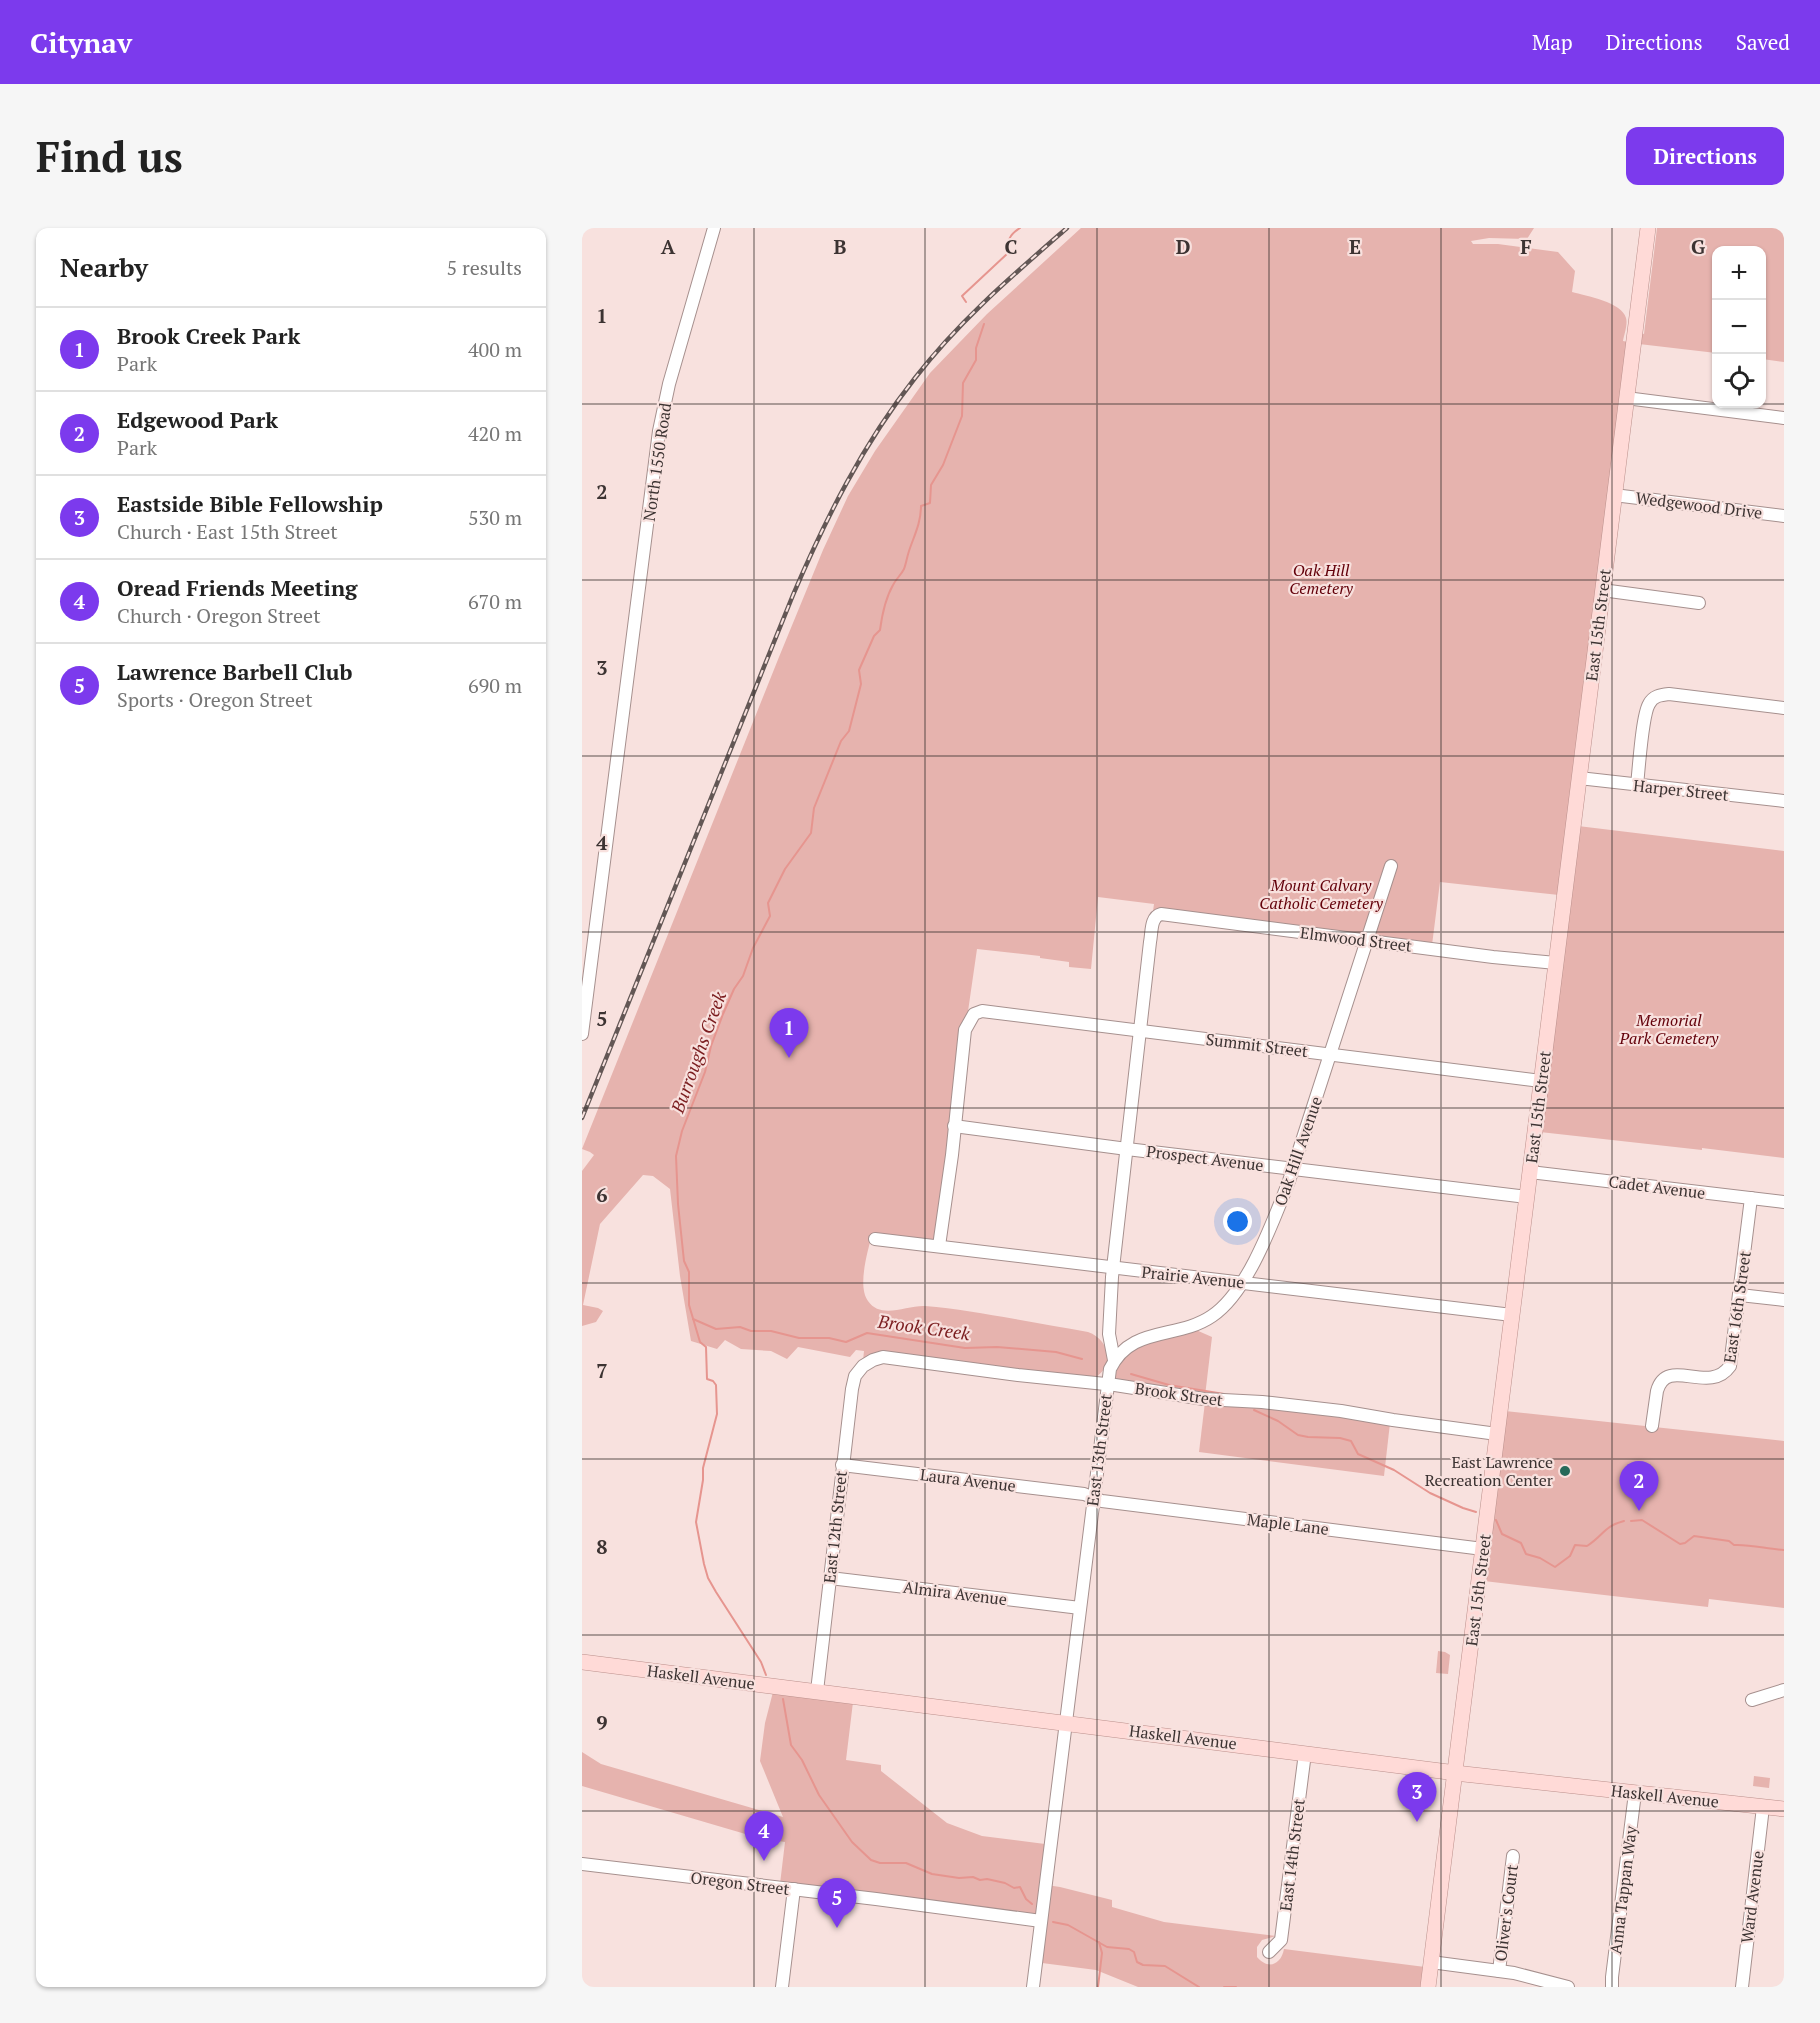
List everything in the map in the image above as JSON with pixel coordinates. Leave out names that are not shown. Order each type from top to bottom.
[{"type":"main road","name":"East 15th Street","points":[[1428,1987],[1648,228]]},
{"type":"main road","name":"Haskell Avenue","points":[[582,1662],[1455,1773],[1784,1809]]},
{"type":"street","name":"North 1550 Road","points":[[582,1034],[659,431],[669,384],[714,228]]},
{"type":"street","points":[[1626,398],[1784,418]]},
{"type":"street","name":"Wedgewood Drive","points":[[1614,495],[1784,516]]},
{"type":"street","points":[[1602,590],[1699,603]]},
{"type":"street","points":[[1637,785],[1646,711],[1653,698],[1669,694],[1784,708]]},
{"type":"street","name":"Harper Street","points":[[1578,778],[1784,801]]},
{"type":"street","name":"Oak Hill Avenue","points":[[1114,1360],[1122,1350],[1139,1340],[1189,1327],[1212,1316],[1230,1300],[1242,1282],[1272,1223],[1293,1168],[1391,866]]},
{"type":"street","name":"Elmwood Street","points":[[1156,915],[1556,963]]},
{"type":"street","name":"East 13th Street","points":[[1033,1987],[1108,1384],[1114,1360],[1109,1334],[1113,1268],[1150,942],[1156,915]]},
{"type":"street","name":"Summit Street","points":[[954,1126],[965,1029],[974,1014],[982,1011],[1541,1081]]},
{"type":"street","points":[[939,1246],[954,1126]]},
{"type":"street","name":"Prospect Avenue","points":[[954,1126],[1527,1197]]},
{"type":"street","name":"Cadet Avenue","points":[[1530,1172],[1784,1202]]},
{"type":"street","name":"East 16th Street","points":[[1652,1426],[1658,1385],[1665,1378],[1676,1375],[1715,1378],[1722,1376],[1730,1366],[1752,1198]]},
{"type":"street","name":"Prairie Avenue","points":[[875,1239],[1512,1315]]},
{"type":"street","points":[[1740,1295],[1784,1300]]},
{"type":"street","name":"Brook Street","points":[[862,1366],[873,1359],[884,1357],[1018,1375],[1108,1384],[1224,1401],[1262,1402],[1341,1411],[1497,1434]]},
{"type":"street","name":"East 12th Street","points":[[817,1691],[852,1389],[855,1376],[862,1366]]},
{"type":"street","name":"Laura Avenue","points":[[842,1465],[1000,1483],[1084,1494],[1094,1498]]},
{"type":"street","name":"Maple Lane","points":[[1094,1498],[1102,1501],[1483,1549]]},
{"type":"street","name":"Almira Avenue","points":[[830,1578],[1080,1608]]},
{"type":"street","points":[[1752,1700],[1784,1690]]},
{"type":"street","name":"East 14th Street","points":[[1269,1952],[1281,1940],[1305,1753]]},
{"type":"street","name":"Anna Tappan Way","points":[[1612,1987],[1635,1793]]},
{"type":"street","name":"Ward Avenue","points":[[1742,1987],[1763,1807]]},
{"type":"street","name":"Oliver's Court","points":[[1499,1971],[1514,1856]]},
{"type":"street","name":"Oregon Street","points":[[582,1864],[1041,1921]]},
{"type":"street","points":[[782,1987],[794,1889]]},
{"type":"street","points":[[1431,1962],[1523,1975],[1568,1987]]},
{"type":"green space","points":[[1081,228],[1534,228],[1527,239],[1489,238],[1471,241],[1473,244],[1498,244],[1558,252],[1575,271],[1572,292],[1603,300],[1623,312],[1627,323],[1623,341],[1628,342],[1559,895],[1440,882],[1432,945],[1377,936],[1374,931],[1364,936],[1153,911],[1154,904],[1098,897],[1091,969],[1069,967],[1069,962],[1040,958],[1040,956],[977,949],[935,1240],[872,1234],[864,1268],[865,1295],[873,1307],[880,1310],[918,1306],[936,1307],[1088,1332],[1100,1340],[1107,1352],[1106,1365],[1096,1377],[863,1361],[864,1351],[856,1350],[850,1357],[798,1347],[787,1359],[771,1351],[741,1349],[725,1340],[717,1349],[691,1341],[680,1276],[670,1189],[653,1176],[643,1175],[600,1224],[583,1305],[603,1311],[596,1322],[582,1326],[582,1171],[594,1155],[582,1149],[823,550],[848,496],[875,451],[930,373],[987,314]]},
{"type":"green space","points":[[1657,228],[1784,228],[1784,362],[1766,360],[1766,246],[1712,246],[1712,353],[1639,344],[1640,333],[1644,334]]},
{"type":"green space","name":"Memorial Park Cemetery","points":[[1578,826],[1784,851],[1784,1158],[1540,1132]]},
{"type":"green space","points":[[1196,1330],[1212,1337],[1205,1396],[1115,1379],[1125,1356],[1135,1349],[1158,1339]]},
{"type":"green space","points":[[1205,1402],[1256,1405],[1390,1423],[1384,1476],[1199,1452]]},
{"type":"green space","points":[[1505,1411],[1784,1441],[1784,1608],[1709,1599],[1708,1607],[1484,1581]]},
{"type":"green space","points":[[1438,1651],[1450,1655],[1448,1674],[1436,1673]]},
{"type":"green space","points":[[773,1692],[853,1702],[846,1760],[881,1765],[881,1771],[947,1823],[982,1836],[1045,1844],[1040,1884],[1112,1900],[1112,1907],[1164,1922],[1276,1936],[1262,1940],[1257,1947],[1257,1957],[1265,1963],[1277,1962],[1284,1949],[1425,1967],[1422,1987],[1138,1987],[1096,1970],[1042,1963],[1047,1918],[780,1884],[785,1842],[759,1838],[582,1786],[582,1752],[601,1764],[783,1817],[760,1761],[765,1723]]},
{"type":"green space","points":[[1754,1776],[1770,1778],[1769,1788],[1753,1786]]},
{"type":"waterway","name":"Burroughs Creek","points":[[966,302],[962,296],[1008,253],[1010,239],[1013,233],[1020,228]]},
{"type":"waterway","name":"Burroughs Creek","points":[[766,1675],[761,1662],[708,1578],[696,1522],[703,1468],[717,1414],[716,1385],[707,1379],[706,1347],[700,1342],[689,1305],[689,1272],[684,1261],[676,1156],[682,1131],[705,1072],[711,1046],[723,1014],[770,916],[768,903],[785,869],[811,833],[814,808],[841,741],[849,731],[861,684],[859,670],[874,636],[880,630],[888,596],[905,567],[919,524],[921,506],[930,503],[931,485],[943,465],[962,416],[963,383],[976,360],[976,348],[984,324]]},
{"type":"waterway","name":"Brook Creek","points":[[693,1319],[716,1329],[740,1327],[751,1331],[771,1331],[799,1338],[829,1338],[846,1342],[867,1333],[965,1348],[997,1347],[1056,1352],[1082,1359]]},
{"type":"waterway","name":"Brook Creek","points":[[1131,1374],[1169,1385],[1224,1394]]},
{"type":"waterway","name":"Brook Creek","points":[[1254,1410],[1278,1421],[1298,1435],[1351,1441],[1358,1454],[1394,1470],[1430,1493],[1476,1512]]},
{"type":"waterway","name":"Brook Creek","points":[[1496,1520],[1502,1534],[1521,1543],[1526,1554],[1540,1558],[1555,1567],[1570,1556],[1575,1545],[1587,1546],[1608,1528],[1624,1521]]},
{"type":"waterway","name":"Brook Creek","points":[[1631,1521],[1642,1520],[1680,1544],[1694,1536],[1729,1541],[1734,1545],[1784,1550]]},
{"type":"waterway","name":"Burroughs Creek","points":[[783,1699],[791,1745],[802,1760],[819,1795],[852,1842],[871,1860],[880,1863],[906,1863],[932,1874],[987,1879],[1005,1883],[1014,1888],[1020,1887],[1026,1899],[1032,1904]]},
{"type":"waterway","name":"Burroughs Creek","points":[[1053,1922],[1068,1925],[1107,1947],[1129,1949],[1134,1952],[1137,1962],[1143,1965],[1165,1966],[1199,1987]]},
{"type":"waterway","points":[[1098,1987],[1102,1953],[1099,1942]]},
{"type":"waterway","name":"Burroughs Creek","points":[[1224,1987],[1236,1987]]},
{"type":"railway","points":[[582,1118],[793,595],[847,482],[896,403],[932,357],[987,299],[1067,228]]},
{"type":"place","name":"Brook Creek Park","points":[[789,1058]]},
{"type":"place","name":"East Lawrence Recreation Center","points":[[1565,1471]]},
{"type":"place","name":"Edgewood Park","points":[[1639,1511]]},
{"type":"place","name":"Eastside Bible Fellowship","points":[[1417,1822]]},
{"type":"place","name":"Oread Friends Meeting","points":[[764,1861]]},
{"type":"place","name":"Lawrence Barbell Club","points":[[837,1928]]},
{"type":"park label","name":"Oak Hill Cemetery","points":[[1321,579]]},
{"type":"park label","name":"Mount Calvary Catholic Cemetery","points":[[1321,894]]}]
